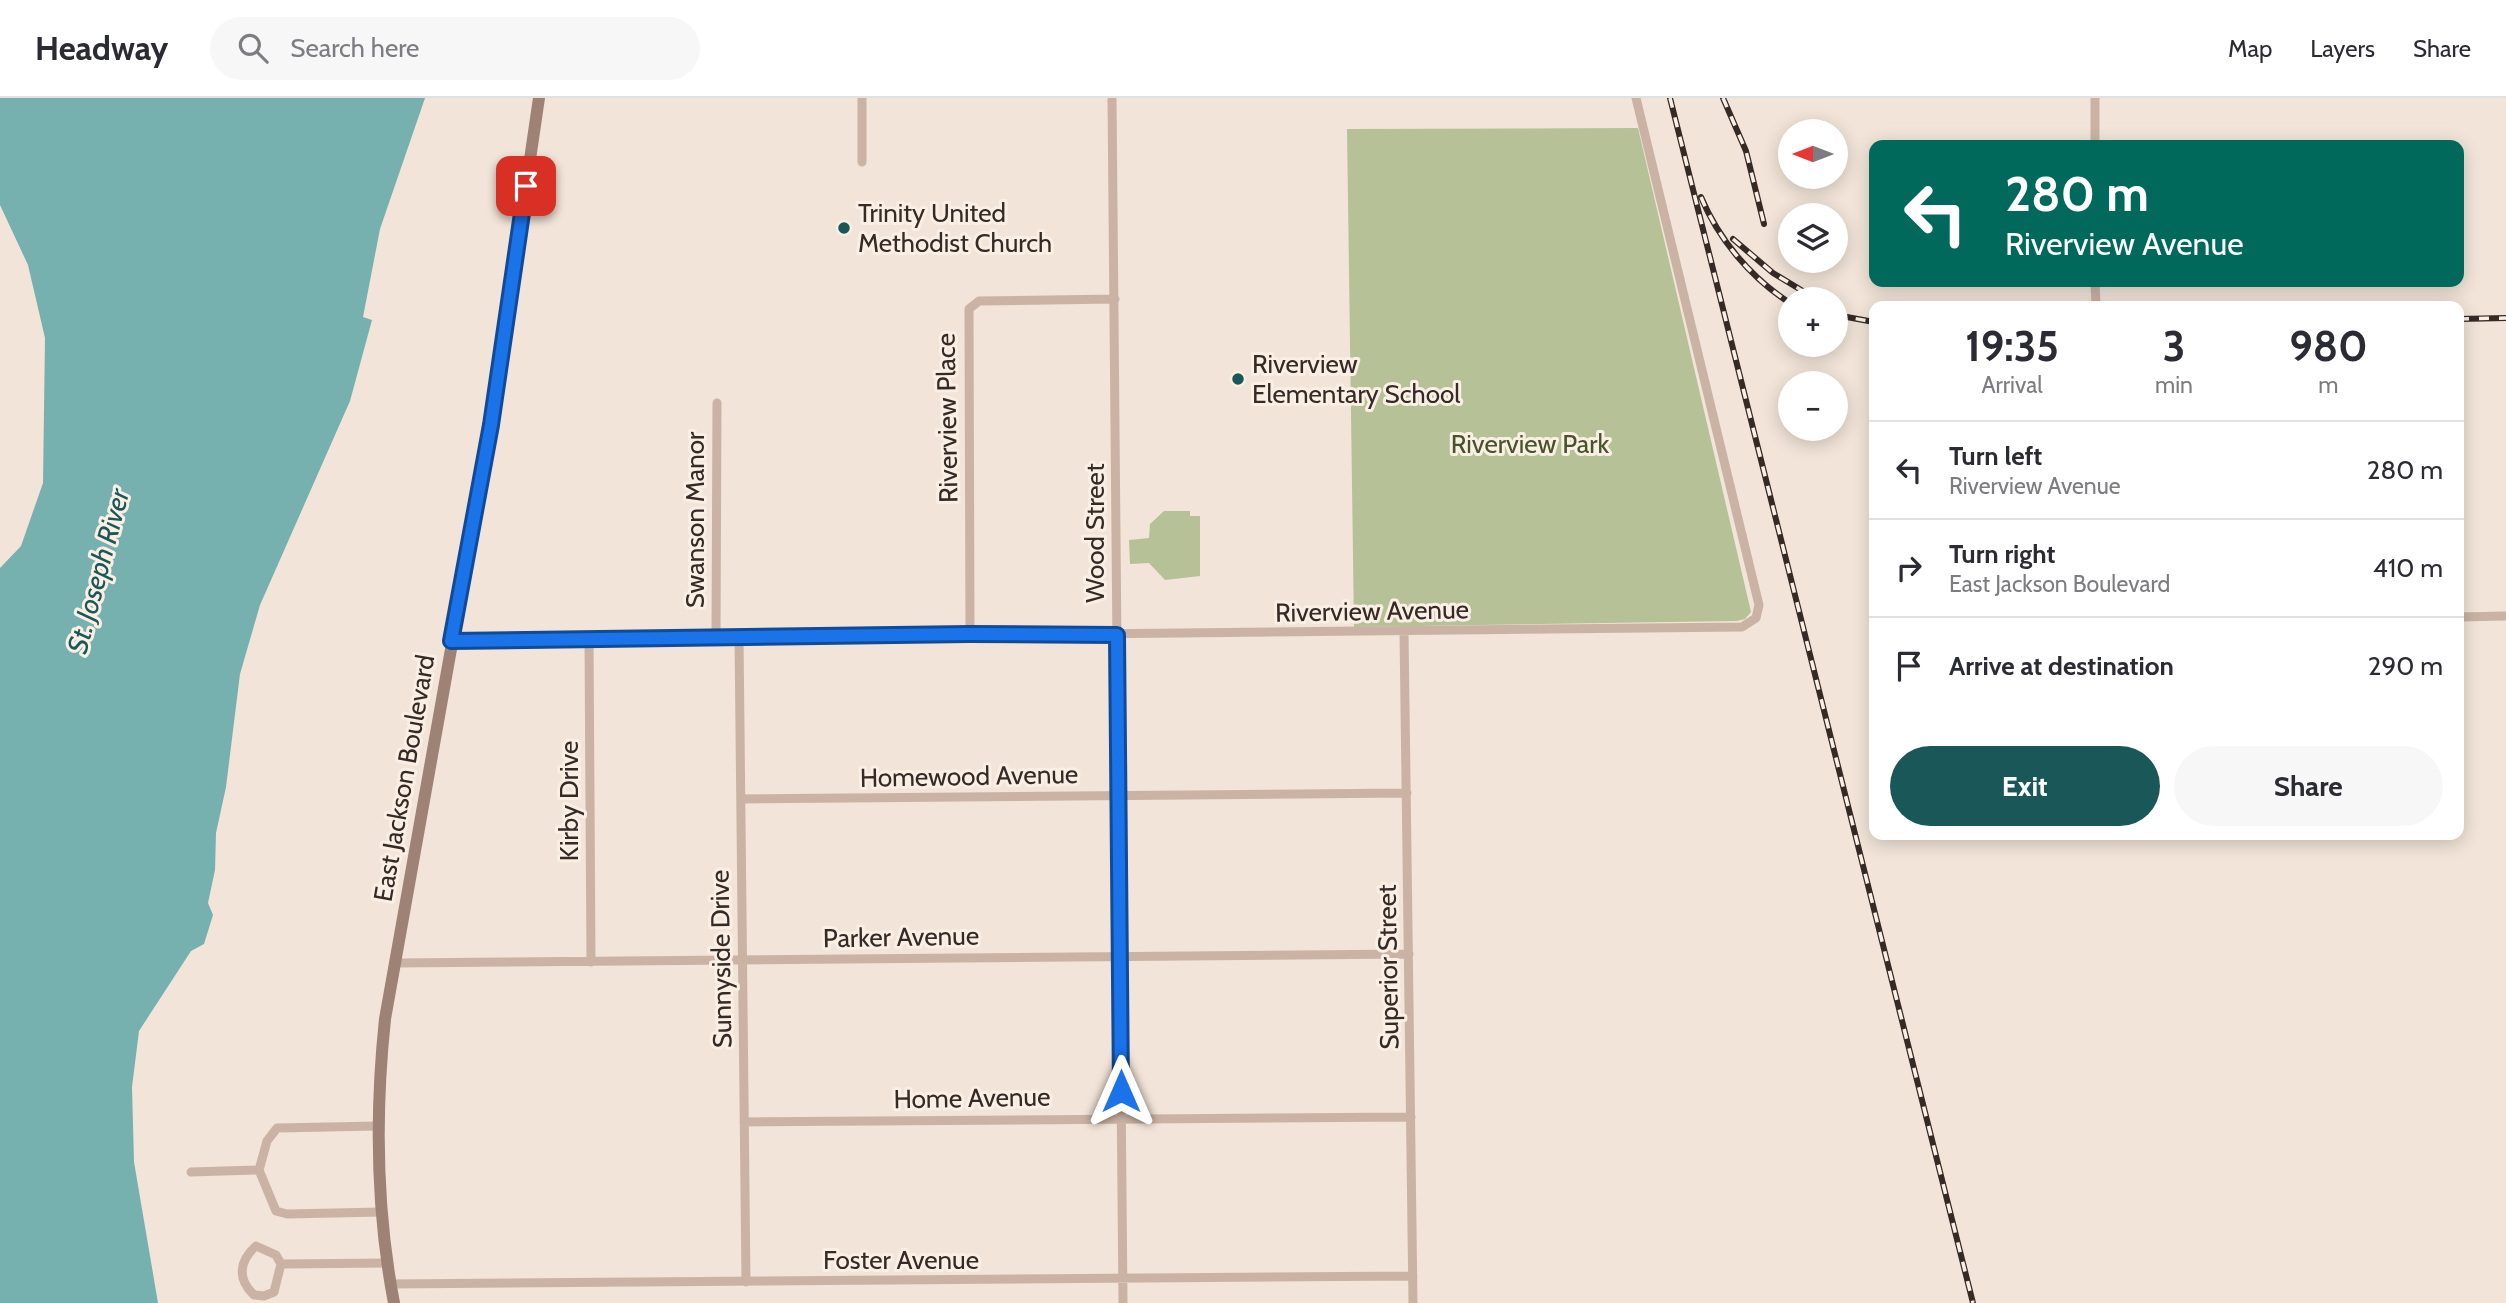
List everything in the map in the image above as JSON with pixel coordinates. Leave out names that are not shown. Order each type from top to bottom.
[{"type":"main road","name":"East Jackson Boulevard","points":[[394,1303],[382,1212],[378,1126],[380,1065],[451,641],[491,425],[539,98]]},
{"type":"street","points":[[862,98],[862,162]]},
{"type":"street","name":"Wood Street","points":[[1112,98],[1123,1303]]},
{"type":"street","name":"Riverview Avenue","points":[[451,641],[1742,627],[1756,618],[1759,605],[1636,98]]},
{"type":"street","points":[[2095,98],[2095,140]]},
{"type":"street","name":"Riverview Place","points":[[970,634],[969,309],[979,301],[1115,299]]},
{"type":"street","name":"Swanson Manor","points":[[716,637],[717,403]]},
{"type":"street","points":[[2464,617],[2506,616]]},
{"type":"street","name":"Superior Street","points":[[1404,631],[1413,1303]]},
{"type":"street","name":"Sunnyside Drive","points":[[739,637],[746,1282]]},
{"type":"street","name":"Kirby Drive","points":[[589,639],[591,962]]},
{"type":"street","name":"Homewood Avenue","points":[[741,799],[1407,793]]},
{"type":"street","name":"Parker Avenue","points":[[395,964],[1409,954]]},
{"type":"street","name":"Home Avenue","points":[[744,1122],[1411,1116]]},
{"type":"street","points":[[378,1126],[277,1128],[267,1141],[259,1170],[276,1211],[287,1214],[382,1212]]},
{"type":"street","points":[[191,1172],[259,1170]]},
{"type":"street","points":[[257,1246],[276,1255],[281,1264],[274,1292],[264,1297],[254,1295],[246,1287],[242,1267],[248,1253],[257,1246]]},
{"type":"street","points":[[281,1264],[388,1263]]},
{"type":"street","name":"Foster Avenue","points":[[390,1284],[1413,1276]]},
{"type":"green space","name":"Riverview Park","points":[[1638,128],[1751,612],[1745,619],[1737,621],[1354,627],[1347,129]]},
{"type":"green space","points":[[1164,511],[1190,511],[1190,516],[1200,516],[1200,576],[1165,580],[1149,563],[1130,564],[1129,540],[1149,538],[1150,524]]},
{"type":"water","name":"St. Joseph River","points":[[0,98],[425,98],[380,229],[363,317],[372,320],[350,401],[260,605],[240,674],[226,787],[216,833],[215,870],[208,903],[213,915],[204,944],[191,951],[139,1031],[132,1087],[134,1162],[158,1303],[0,1303],[0,568],[21,546],[43,483],[45,338],[28,265],[0,205]]},
{"type":"railway","points":[[1670,98],[1973,1303]]},
{"type":"railway","points":[[1723,98],[1746,151],[1764,224]]},
{"type":"railway","points":[[1701,197],[1717,228],[1738,257],[1778,294]]},
{"type":"railway","points":[[1733,239],[1773,273],[1796,287]]},
{"type":"railway","points":[[1848,317],[1869,321]]},
{"type":"railway","points":[[2464,319],[2506,318]]},
{"type":"place","name":"Trinity United Methodist Church","points":[[844,228]]},
{"type":"place","name":"Riverview Elementary School","points":[[1238,379]]},
{"type":"route","points":[[526,186],[491,425],[451,641],[970,634],[1117,635],[1121,1091]]}]
